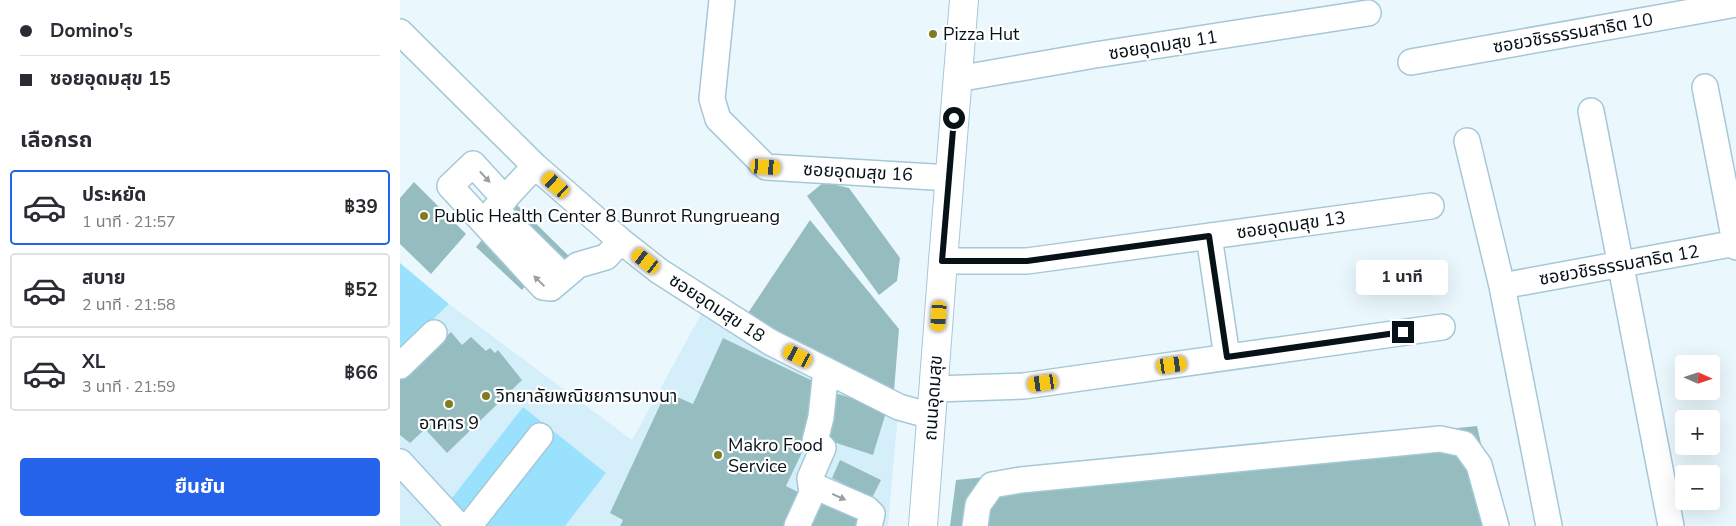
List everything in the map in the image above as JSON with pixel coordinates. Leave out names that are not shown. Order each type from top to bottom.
[{"type":"main road","name":"ถนนอุดมสุข","points":[[923,526],[942,261],[964,0]]},
{"type":"street","name":"ซอยอุดมสุข 16","points":[[722,0],[712,99],[718,119],[766,167],[950,178]]},
{"type":"street","name":"ซอยวชิรธรรมสาธิต 10","points":[[1411,62],[1736,4]]},
{"type":"street","name":"ซอยอุดมสุข 11","points":[[957,79],[1095,55],[1368,13]]},
{"type":"street","name":"ซอยอุดมสุข 18","points":[[400,32],[535,166],[621,241],[659,271],[770,342],[899,406],[931,416]]},
{"type":"street","points":[[1705,87],[1736,245]]},
{"type":"street","points":[[1591,111],[1619,265],[1671,526]]},
{"type":"street","points":[[1467,141],[1502,286],[1549,526]]},
{"type":"street","points":[[535,166],[494,210],[543,287],[551,288],[578,265],[606,257],[621,241]]},
{"type":"street","name":"ซอยอุดมสุข 13","points":[[942,261],[1027,261],[1432,206]]},
{"type":"street","points":[[1209,236],[1227,357]]},
{"type":"street","name":"ซอยวชิรธรรมสาธิต 12","points":[[1502,286],[1736,245]]},
{"type":"street","points":[[934,389],[1024,386],[1442,327]]},
{"type":"street","points":[[400,366],[434,334]]},
{"type":"street","points":[[797,526],[812,493],[810,478],[823,448],[814,441],[821,417],[826,370]]},
{"type":"street","points":[[469,526],[540,436]]},
{"type":"street","points":[[975,526],[978,505],[992,486],[1020,480],[1440,439],[1464,444],[1479,465],[1496,526]]},
{"type":"street","points":[[400,462],[459,526]]},
{"type":"street","points":[[812,493],[822,489],[867,509],[872,514],[869,526]]},
{"type":"shaded area","points":[[400,263],[449,304],[400,351]]},
{"type":"shaded area","points":[[449,304],[632,440],[704,309],[898,414],[888,526],[400,526],[400,351]]},
{"type":"shaded area","points":[[523,407],[606,473],[565,526],[449,526],[437,517]]},
{"type":"building","name":"Public Health Center 8 Bunrot Rungrueang","points":[[414,182],[466,234],[431,274],[400,244],[400,198]]},
{"type":"building","points":[[824,182],[849,188],[900,258],[897,281],[879,295],[807,196]]},
{"type":"building","points":[[515,203],[574,261],[563,273],[504,214]]},
{"type":"building","points":[[810,220],[899,329],[894,391],[800,344],[748,313]]},
{"type":"building","points":[[486,235],[532,278],[522,290],[476,247]]},
{"type":"building","name":"อาคาร 9","points":[[451,332],[462,345],[471,337],[486,351],[490,348],[495,353],[498,350],[522,380],[447,453],[425,429],[410,443],[400,435],[400,378]]},
{"type":"building","name":"Makro Food Service","points":[[723,338],[817,383],[815,425],[786,486],[800,493],[785,526],[620,526],[623,520],[610,513],[666,392],[693,404]]},
{"type":"building","points":[[835,393],[887,409],[873,455],[821,438]]},
{"type":"building","points":[[1477,426],[1500,526],[950,526],[956,480]]},
{"type":"building","points":[[840,460],[881,480],[872,498],[832,478]]},
{"type":"building","points":[[821,500],[862,518],[859,526],[809,526]]},
{"type":"place","name":"Pizza Hut","points":[[933,34]]},
{"type":"place","name":"Public Health Center 8 Bunrot Rungrueang","points":[[424,216]]},
{"type":"place","name":"วิทยาลัยพณิชยการบางนา","points":[[486,396]]},
{"type":"place","name":"อาคาร 9","points":[[449,404]]},
{"type":"place","name":"Makro Food Service","points":[[718,455]]},
{"type":"route","points":[[954,118],[942,261],[1027,261],[1209,236],[1227,357],[1403,332]]}]
